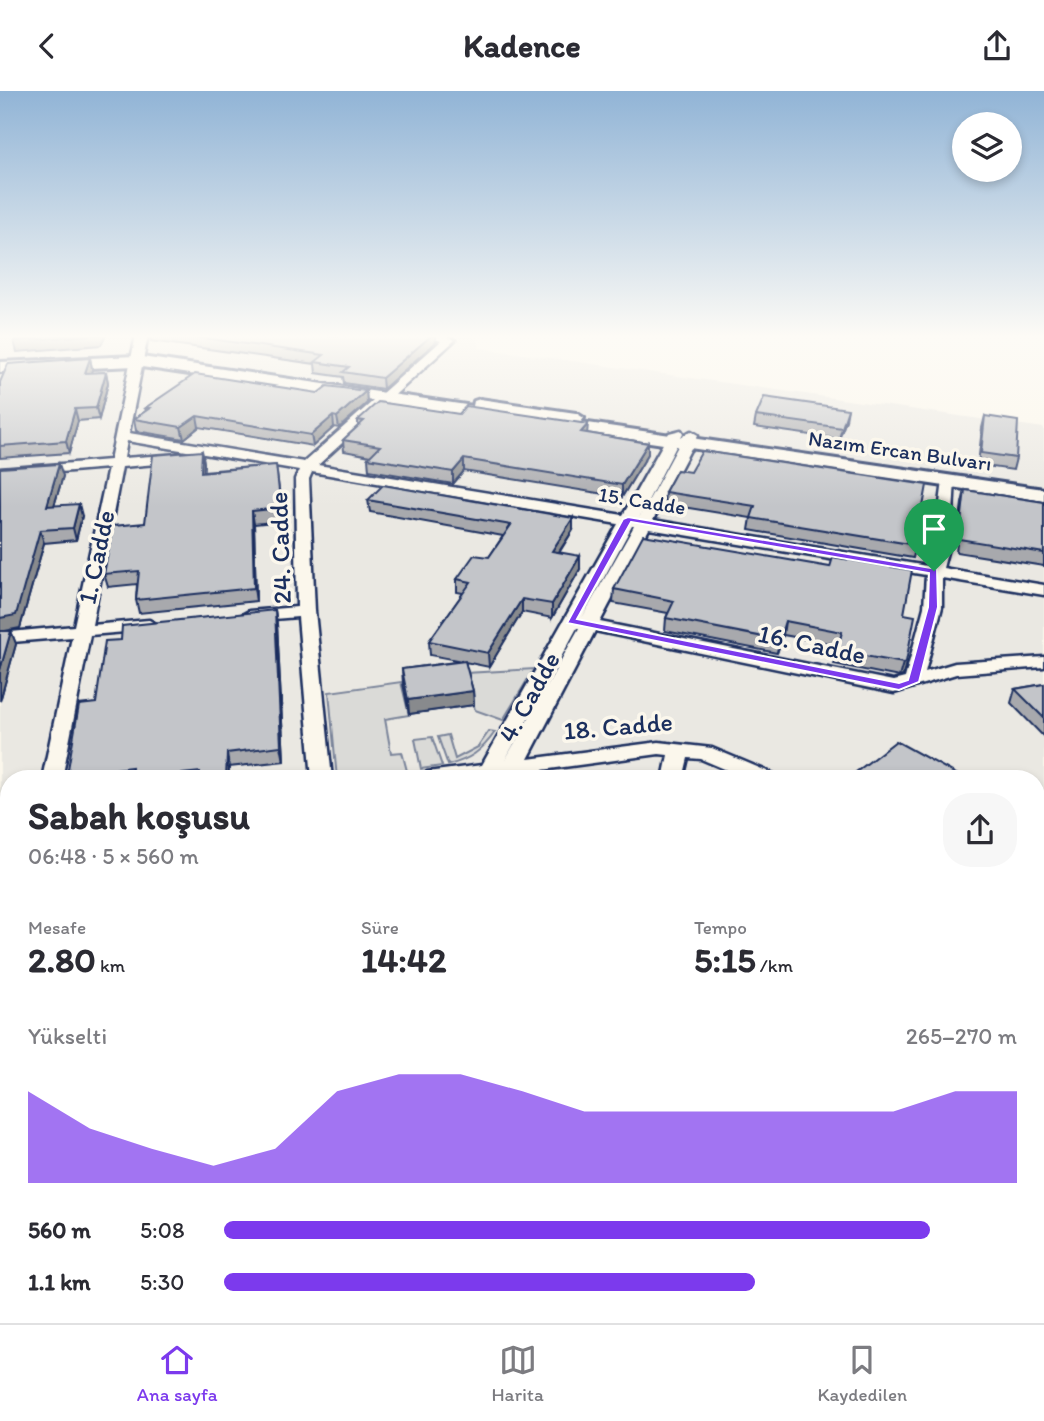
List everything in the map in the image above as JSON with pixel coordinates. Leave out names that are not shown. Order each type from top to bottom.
[{"type":"main road","name":"Nazım Ercan Bulvarı","points":[[379,392],[1044,495]]},
{"type":"main road","name":"Nazım Ercan Bulvarı","points":[[682,438],[1044,487]]},
{"type":"street","name":"1. Cadde","points":[[54,770],[129,392]]},
{"type":"street","name":"24. Cadde","points":[[321,770],[306,611],[301,489],[308,466],[390,394]]},
{"type":"street","name":"15. Cadde","points":[[121,436],[1044,590]]},
{"type":"street","name":"4. Cadde","points":[[500,770],[682,438]]},
{"type":"street","name":"15. Cadde","points":[[0,464],[232,454]]},
{"type":"street","name":"15. Cadde","points":[[0,473],[116,458]]},
{"type":"street","points":[[913,682],[933,607],[934,571],[944,533],[950,481]]},
{"type":"street","points":[[227,618],[306,611]]},
{"type":"street","points":[[0,638],[173,623]]},
{"type":"street","name":"4. Cadde","points":[[500,770],[580,623]]},
{"type":"street","name":"16. Cadde","points":[[580,623],[887,686],[913,682],[955,669],[1044,662]]},
{"type":"street","name":"18. Cadde","points":[[515,770],[642,748],[680,749],[727,760],[748,770]]},
{"type":"street","points":[[675,770],[680,749]]},
{"type":"shaded area","points":[[0,392],[794,392],[1044,428],[1044,770],[0,770]]},
{"type":"shaded area","points":[[534,669],[503,720],[475,710],[466,673]]},
{"type":"shaded area","points":[[401,682],[409,715],[385,719],[391,753],[402,752],[407,770],[336,770],[329,692]]},
{"type":"shaded area","points":[[489,731],[495,732],[480,749],[469,757],[448,765],[438,737],[448,735],[455,759],[478,747]]},
{"type":"shaded area","points":[[432,737],[442,766],[421,769],[415,739]]},
{"type":"building","points":[[0,392],[100,392],[96,408],[75,409],[66,441],[0,446]]},
{"type":"building","points":[[168,392],[364,392],[337,417],[333,416],[311,435],[197,416],[181,427],[134,419],[150,408],[145,408]]},
{"type":"building","points":[[764,397],[848,409],[842,428],[756,416]]},
{"type":"building","points":[[378,402],[459,414],[466,406],[588,424],[581,432],[648,443],[622,485],[464,459],[453,472],[368,458],[380,446],[343,440],[364,421],[358,420]]},
{"type":"building","points":[[985,416],[1018,421],[1016,458],[981,453]]},
{"type":"building","points":[[202,451],[201,472],[276,465],[281,508],[252,511],[254,588],[136,600],[139,571],[104,574],[113,526],[145,523],[153,455]]},
{"type":"building","points":[[702,451],[927,485],[916,545],[751,518],[755,506],[665,492],[677,470],[690,472]]},
{"type":"building","points":[[59,464],[47,506],[79,504],[73,528],[40,530],[16,615],[0,618],[0,468]]},
{"type":"building","points":[[383,485],[573,518],[552,551],[580,556],[552,604],[522,599],[488,653],[429,641],[471,582],[457,579],[474,555],[489,557],[511,525],[368,500]]},
{"type":"building","points":[[965,490],[1044,502],[1044,553],[959,539]]},
{"type":"building","points":[[643,535],[830,567],[833,557],[912,570],[904,614],[915,616],[906,662],[837,651],[842,632],[785,621],[779,640],[666,618],[674,601],[614,589]]},
{"type":"building","points":[[275,610],[281,746],[227,753],[226,770],[132,770],[132,767],[68,770],[79,705],[96,703],[105,641],[121,640],[122,626]]},
{"type":"building","points":[[0,631],[11,631],[0,670]]},
{"type":"building","points":[[465,661],[473,691],[408,700],[402,669]]},
{"type":"building","points":[[1044,684],[1044,718],[1015,689]]},
{"type":"building","points":[[896,741],[949,770],[859,770]]},
{"type":"route","points":[[628,519],[934,571],[933,607],[913,682],[899,687],[570,621],[628,519]]}]
